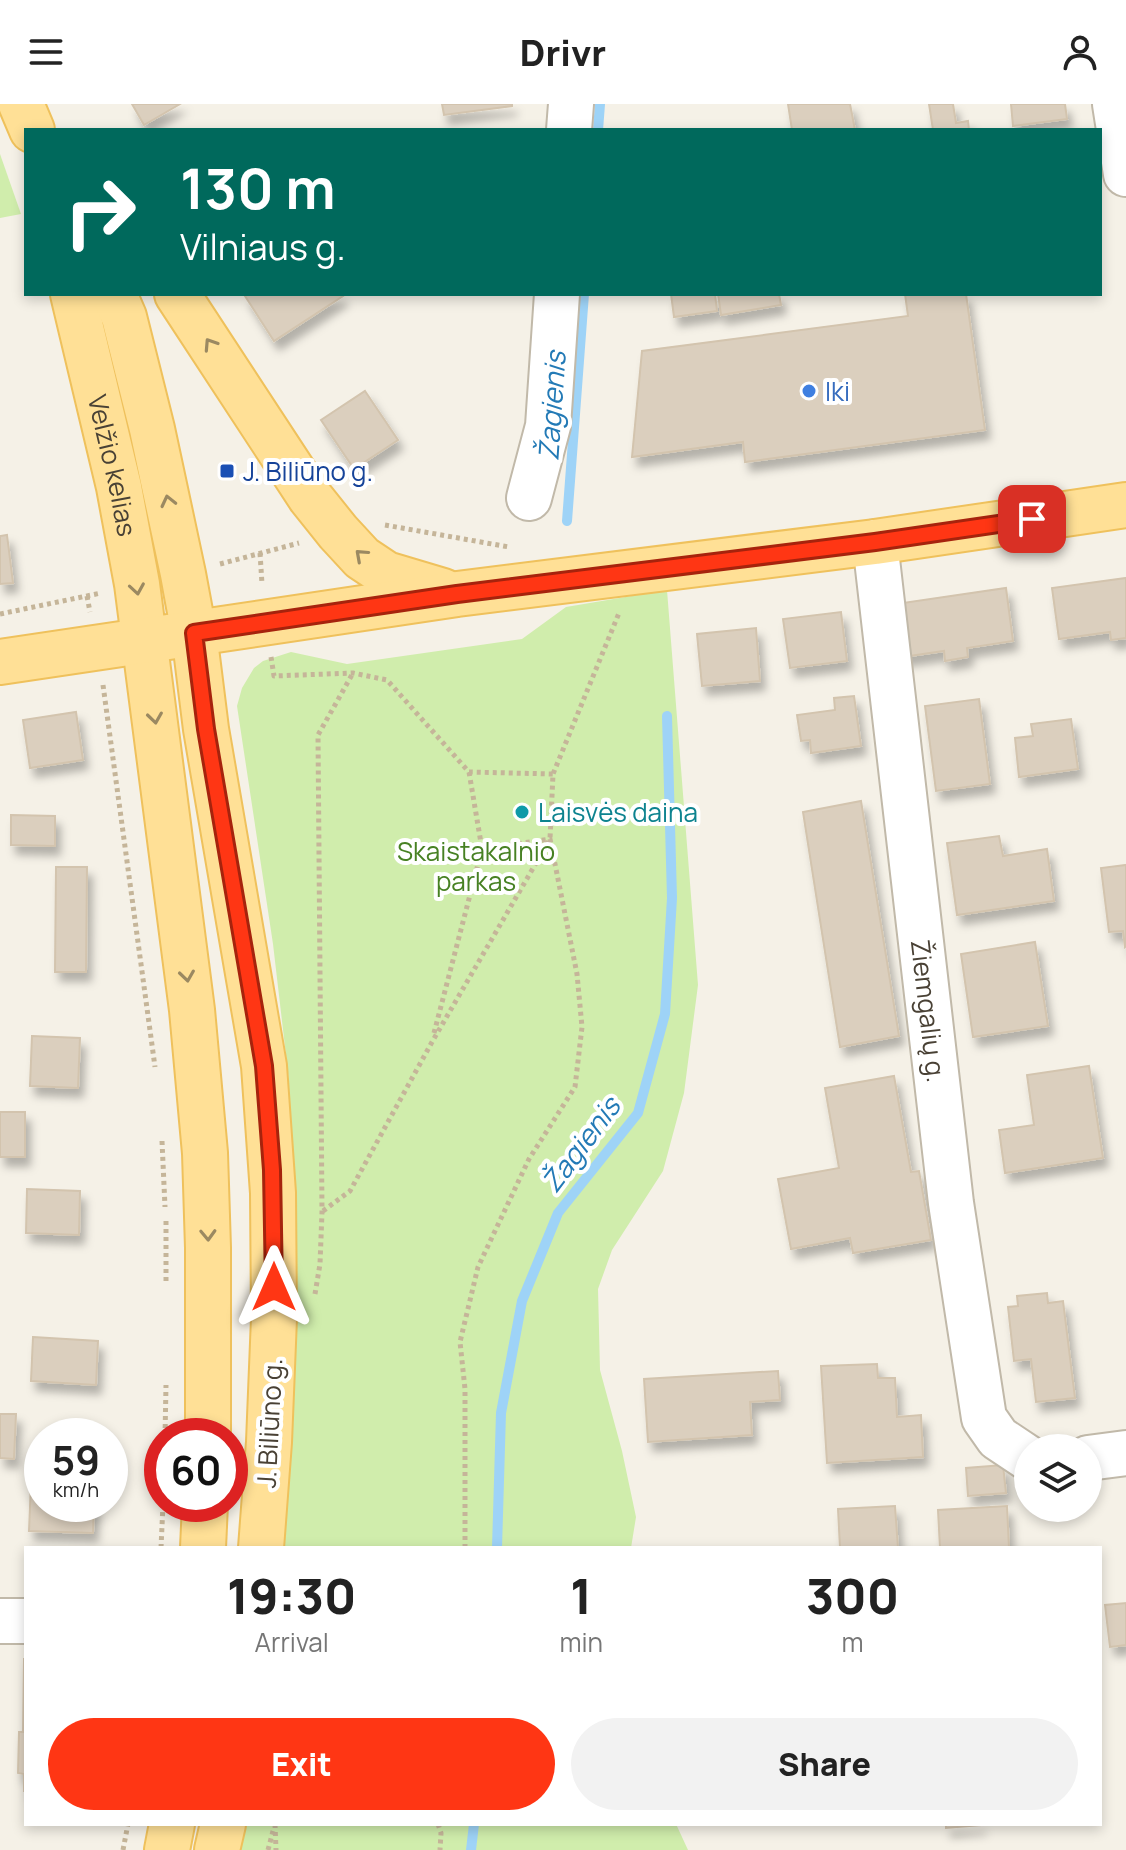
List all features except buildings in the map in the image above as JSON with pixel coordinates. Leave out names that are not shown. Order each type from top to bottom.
[{"type":"main road","name":"Velžio kelias","points":[[73,296],[119,487],[144,640]]},
{"type":"main road","name":"Velžio kelias","points":[[115,296],[124,317],[152,429],[194,633]]},
{"type":"main road","points":[[178,296],[310,497],[354,549],[386,574],[457,594]]},
{"type":"main road","points":[[0,662],[457,594],[875,542],[1126,505]]},
{"type":"main road","name":"J. Biliūno g.","points":[[194,633],[206,729],[264,1066],[270,1125],[274,1318],[261,1546]]},
{"type":"main road","points":[[144,640],[192,1010],[205,1153],[208,1418]]},
{"type":"main road","points":[[203,1546],[204,1522]]},
{"type":"main road","points":[[167,1850],[172,1826]]},
{"type":"main road","points":[[217,1850],[223,1826]]},
{"type":"street","points":[[569,128],[571,104]]},
{"type":"street","points":[[1115,104],[1126,174]]},
{"type":"street","points":[[529,498],[548,426],[557,296]]},
{"type":"street","name":"Žiemgalių g.","points":[[875,542],[951,1203],[984,1418],[998,1438],[1014,1449]]},
{"type":"street","points":[[1102,1456],[1126,1453]]},
{"type":"street","points":[[0,1621],[24,1621]]},
{"type":"path","points":[[87,596],[97,647],[156,1070]]},
{"type":"path","points":[[465,1546],[465,1389],[460,1342],[478,1267],[529,1159],[575,1087],[582,1027],[577,974],[550,839],[553,774],[603,654]]},
{"type":"path","points":[[432,1042],[482,849],[469,772],[387,680],[353,673],[318,735],[322,1212],[350,1191],[550,839]]},
{"type":"path","points":[[469,772],[553,774]]},
{"type":"path","points":[[482,849],[550,839]]},
{"type":"path","points":[[162,1128],[166,1292]]},
{"type":"path","points":[[166,1418],[167,1380]]},
{"type":"path","points":[[161,1546],[162,1522]]},
{"type":"path","points":[[123,1850],[128,1826]]},
{"type":"path","points":[[268,1850],[275,1826]]},
{"type":"path","points":[[275,1826],[276,1850]]},
{"type":"path","points":[[439,1826],[440,1850]]},
{"type":"green space","points":[[0,154],[21,214],[0,218]]},
{"type":"green space","name":"Skaistakalnio parkas","points":[[667,590],[698,985],[684,1093],[663,1171],[612,1250],[598,1289],[600,1370],[636,1517],[631,1546],[279,1546],[291,1409],[289,1081],[273,944],[237,706],[242,688],[254,668],[263,661],[291,652],[347,664],[522,639],[566,607]]},
{"type":"green space","points":[[240,1826],[677,1826],[688,1850],[235,1850]]},
{"type":"waterway","name":"Žagienis","points":[[598,128],[600,104]]},
{"type":"waterway","name":"Žagienis","points":[[567,521],[584,296]]},
{"type":"waterway","name":"Žagienis","points":[[497,1546],[501,1413],[522,1301],[558,1213],[638,1113],[665,1014],[672,898],[667,716]]},
{"type":"waterway","name":"Žagienis","points":[[471,1850],[474,1826]]},
{"type":"place","name":"Iki","points":[[809,391]]},
{"type":"place","name":"J. Biliūno g.","points":[[227,471]]},
{"type":"place","name":"Laisvės daina","points":[[522,812]]},
{"type":"route","points":[[274,1287],[270,1125],[264,1066],[206,729],[194,633],[457,594],[875,542],[1032,519]]}]
